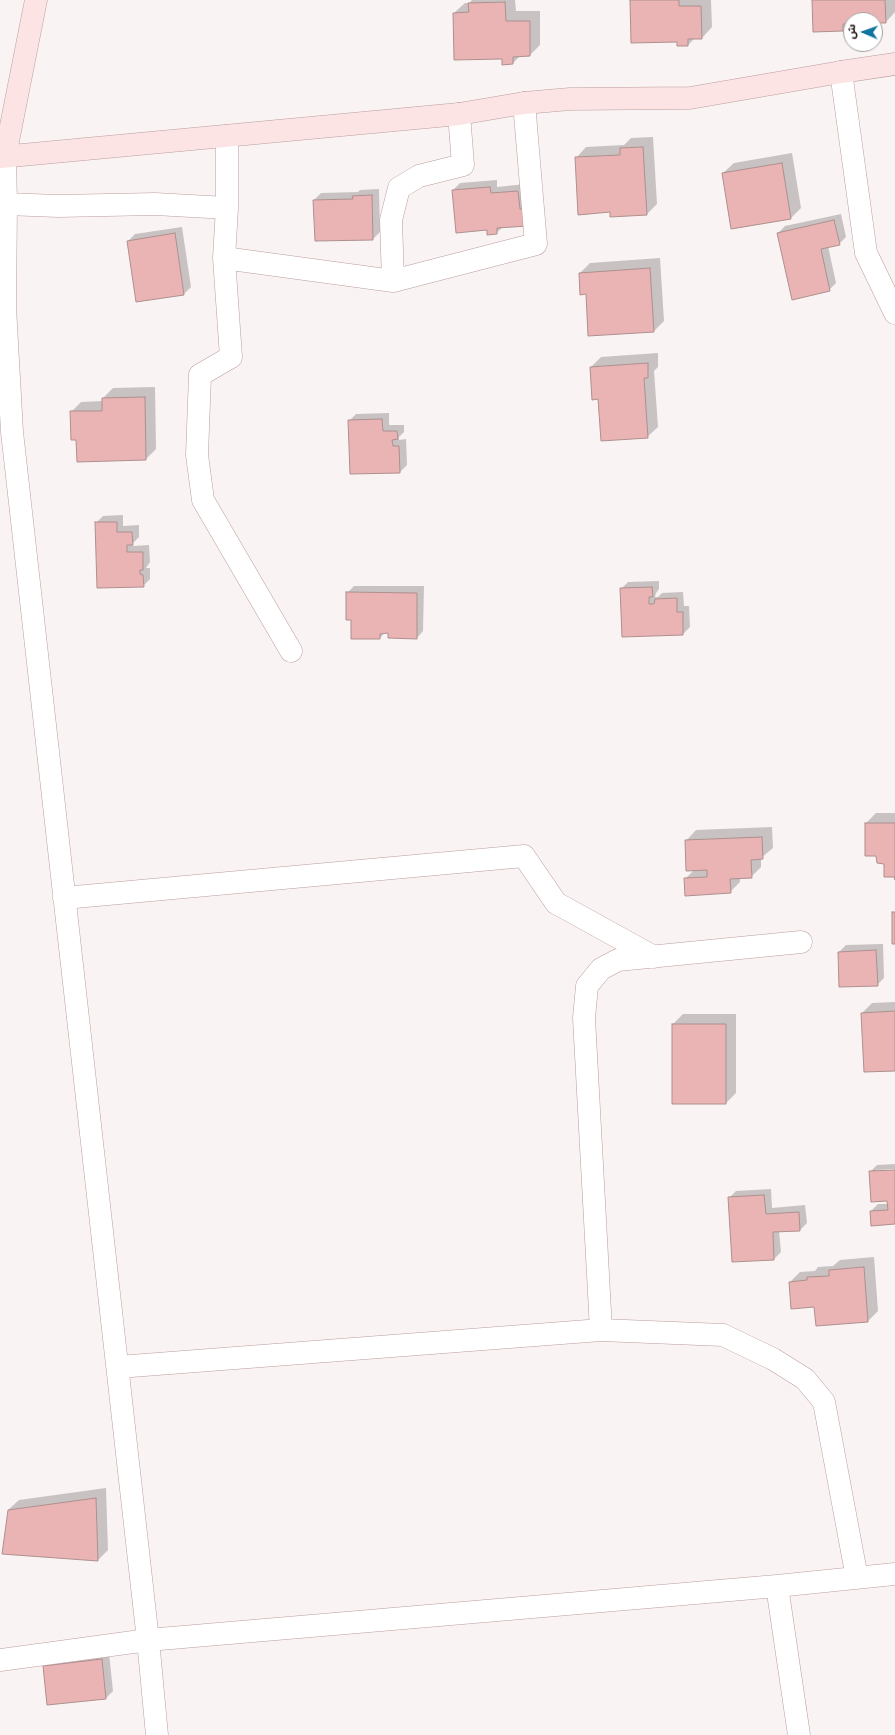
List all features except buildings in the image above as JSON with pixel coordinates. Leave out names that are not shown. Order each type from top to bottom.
[{"type":"street","points":[[36,0],[2,156],[6,204],[5,307],[12,432],[118,1367],[157,1735]]},
{"type":"street","points":[[2,156],[459,114],[524,103],[570,99],[690,98],[895,64]]},
{"type":"street","points":[[841,72],[866,253],[895,314]]},
{"type":"street","points":[[224,258],[392,281],[536,244],[524,103]]},
{"type":"street","points":[[392,281],[391,220],[399,188],[419,176],[463,165],[459,114]]},
{"type":"street","points":[[227,136],[227,208],[224,258],[232,357],[200,375],[197,455],[203,500],[292,651]]},
{"type":"street","points":[[6,204],[58,206],[155,204],[227,208]]},
{"type":"street","points":[[64,898],[524,856],[556,904],[654,957]]},
{"type":"street","points":[[601,1330],[584,1018],[587,986],[601,969],[618,960],[801,942]]},
{"type":"street","points":[[118,1367],[601,1330],[723,1335],[773,1359],[805,1379],[824,1402],[856,1578]]},
{"type":"street","points":[[0,1660],[148,1640],[777,1586],[895,1574]]},
{"type":"street","points":[[777,1586],[799,1735]]}]
